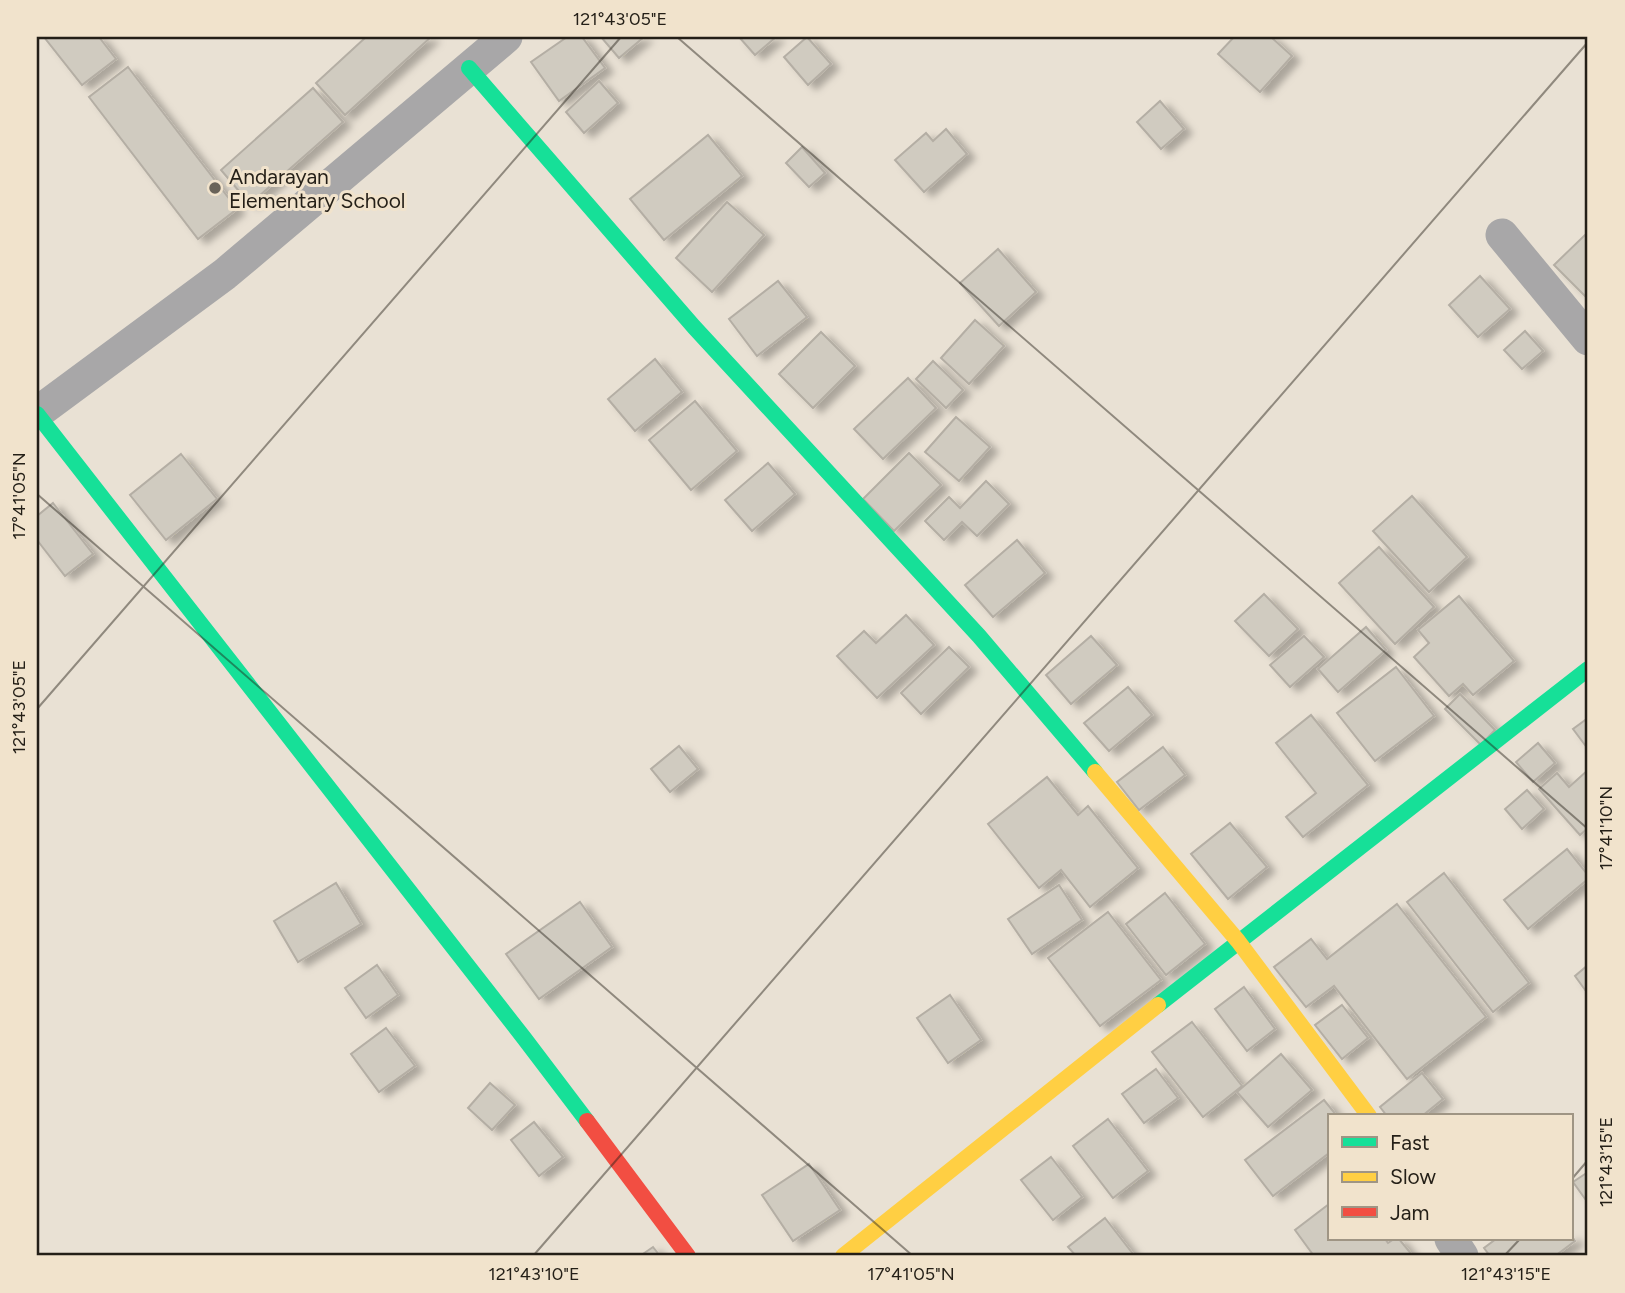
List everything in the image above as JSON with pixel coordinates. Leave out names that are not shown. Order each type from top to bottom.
[{"type":"street","points":[[506,37],[225,274],[37,414],[524,1038],[688,1256]]},
{"type":"street","points":[[469,68],[694,327],[979,636],[1238,940],[1368,1114]]},
{"type":"street","points":[[1502,235],[1588,339]]},
{"type":"street","points":[[844,1256],[1238,940],[1588,669]]},
{"type":"street","points":[[1452,1240],[1462,1256]]},
{"type":"building","points":[[44,37],[99,37],[116,59],[82,85]]},
{"type":"building","points":[[366,37],[431,37],[345,115],[316,83]]},
{"type":"building","points":[[567,37],[582,37],[605,68],[559,101],[531,62]]},
{"type":"building","points":[[601,37],[644,37],[619,58]]},
{"type":"building","points":[[739,37],[776,37],[755,55]]},
{"type":"building","points":[[807,37],[831,64],[808,85],[784,57]]},
{"type":"building","points":[[1234,37],[1271,37],[1292,56],[1260,92],[1218,54]]},
{"type":"building","points":[[128,67],[237,209],[198,239],[89,97]]},
{"type":"building","points":[[599,81],[618,103],[584,133],[566,112]]},
{"type":"building","points":[[313,88],[343,122],[250,204],[221,170]]},
{"type":"building","points":[[1160,101],[1184,129],[1161,149],[1137,122]]},
{"type":"building","points":[[946,129],[967,154],[924,192],[895,160],[926,133],[933,141]]},
{"type":"building","points":[[708,135],[742,176],[664,240],[630,199]]},
{"type":"building","points":[[802,147],[825,173],[809,187],[786,163]]},
{"type":"building","points":[[727,202],[764,235],[712,292],[676,258]]},
{"type":"building","points":[[1588,232],[1588,299],[1554,265]]},
{"type":"building","points":[[998,249],[1036,292],[999,326],[960,283]]},
{"type":"building","points":[[1480,276],[1510,309],[1478,337],[1449,305]]},
{"type":"building","points":[[778,281],[807,317],[757,356],[729,319]]},
{"type":"building","points":[[975,320],[1004,346],[969,384],[941,358]]},
{"type":"building","points":[[1525,331],[1543,351],[1522,369],[1504,350]]},
{"type":"building","points":[[821,332],[855,366],[813,408],[779,374]]},
{"type":"building","points":[[655,359],[682,392],[635,431],[608,399]]},
{"type":"building","points":[[933,361],[963,390],[946,408],[916,379]]},
{"type":"building","points":[[908,378],[936,408],[883,459],[854,429]]},
{"type":"building","points":[[695,401],[737,451],[691,490],[649,440]]},
{"type":"building","points":[[956,417],[990,447],[959,481],[925,452]]},
{"type":"building","points":[[909,453],[941,485],[894,531],[863,499]]},
{"type":"building","points":[[181,454],[217,499],[166,540],[130,495]]},
{"type":"building","points":[[768,463],[795,494],[752,531],[725,500]]},
{"type":"building","points":[[986,481],[1009,504],[977,536],[962,522],[944,540],[925,521],[949,497],[960,508]]},
{"type":"building","points":[[1412,496],[1467,557],[1429,592],[1373,531]]},
{"type":"building","points":[[53,503],[93,554],[65,576],[37,540],[37,516]]},
{"type":"building","points":[[1017,540],[1045,573],[993,617],[965,585]]},
{"type":"building","points":[[1379,547],[1434,607],[1395,644],[1339,583]]},
{"type":"building","points":[[1264,594],[1298,629],[1269,656],[1235,621]]},
{"type":"building","points":[[1459,596],[1514,661],[1473,695],[1463,684],[1449,696],[1414,657],[1429,643],[1418,630]]},
{"type":"building","points":[[906,615],[934,645],[877,698],[837,656],[864,631],[876,643]]},
{"type":"building","points":[[1366,627],[1386,650],[1338,692],[1318,669]]},
{"type":"building","points":[[1091,636],[1117,665],[1071,704],[1046,675]]},
{"type":"building","points":[[1304,636],[1324,657],[1290,687],[1270,665]]},
{"type":"building","points":[[949,647],[969,667],[921,714],[901,693]]},
{"type":"building","points":[[1396,667],[1434,716],[1375,761],[1337,713]]},
{"type":"building","points":[[1128,687],[1152,715],[1109,751],[1084,723]]},
{"type":"building","points":[[1460,694],[1495,730],[1481,745],[1445,709]]},
{"type":"building","points":[[1311,715],[1368,785],[1303,837],[1286,817],[1316,793],[1276,743]]},
{"type":"building","points":[[1588,718],[1588,749],[1573,729]]},
{"type":"building","points":[[1538,743],[1555,763],[1533,782],[1516,762]]},
{"type":"building","points":[[679,746],[698,769],[670,792],[651,769]]},
{"type":"building","points":[[1163,747],[1185,775],[1139,810],[1117,782]]},
{"type":"building","points":[[1588,770],[1588,828],[1580,835],[1539,789],[1557,773],[1569,787]]},
{"type":"building","points":[[1047,777],[1078,815],[1088,806],[1138,868],[1090,907],[1061,870],[1039,888],[988,824]]},
{"type":"building","points":[[1527,790],[1544,809],[1522,829],[1505,809]]},
{"type":"building","points":[[1230,823],[1267,867],[1228,899],[1191,854]]},
{"type":"building","points":[[1567,849],[1588,875],[1588,879],[1528,929],[1504,900]]},
{"type":"building","points":[[1444,873],[1529,983],[1493,1012],[1407,902]]},
{"type":"building","points":[[336,883],[361,924],[298,962],[274,921]]},
{"type":"building","points":[[1059,885],[1082,920],[1032,954],[1008,919]]},
{"type":"building","points":[[1165,893],[1205,944],[1166,975],[1126,924]]},
{"type":"building","points":[[580,902],[612,947],[539,999],[506,954]]},
{"type":"building","points":[[1397,904],[1486,1017],[1407,1079],[1334,986],[1306,1007],[1274,967],[1311,939],[1327,959]]},
{"type":"building","points":[[1108,912],[1161,980],[1100,1026],[1048,958]]},
{"type":"building","points":[[377,965],[398,995],[366,1018],[345,988]]},
{"type":"building","points":[[1588,965],[1588,994],[1575,976]]},
{"type":"building","points":[[1244,987],[1275,1029],[1247,1051],[1215,1009]]},
{"type":"building","points":[[950,995],[981,1040],[948,1063],[917,1018]]},
{"type":"building","points":[[1342,1005],[1368,1038],[1342,1059],[1315,1025]]},
{"type":"building","points":[[1192,1022],[1242,1086],[1203,1117],[1152,1052]]},
{"type":"building","points":[[386,1028],[415,1066],[379,1092],[351,1054]]},
{"type":"building","points":[[1281,1054],[1312,1090],[1268,1127],[1237,1092]]},
{"type":"building","points":[[1156,1069],[1178,1098],[1144,1123],[1122,1094]]},
{"type":"building","points":[[1422,1073],[1443,1099],[1424,1114],[1385,1114],[1380,1107]]},
{"type":"building","points":[[490,1083],[515,1105],[492,1130],[468,1108]]},
{"type":"building","points":[[1324,1100],[1335,1114],[1328,1114],[1328,1154],[1273,1196],[1245,1160]]},
{"type":"building","points":[[1108,1119],[1148,1171],[1113,1198],[1073,1146]]},
{"type":"building","points":[[534,1122],[563,1157],[539,1176],[511,1140]]},
{"type":"building","points":[[1051,1157],[1082,1197],[1053,1220],[1021,1180]]},
{"type":"building","points":[[809,1164],[840,1210],[793,1241],[762,1195]]},
{"type":"building","points":[[1588,1172],[1588,1203],[1573,1182]]},
{"type":"building","points":[[1328,1205],[1328,1240],[1386,1240],[1388,1243],[1400,1240],[1413,1256],[1314,1256],[1295,1230]]},
{"type":"building","points":[[1105,1218],[1133,1254],[1076,1256],[1068,1247]]},
{"type":"building","points":[[1572,1236],[1575,1241],[1555,1256],[1490,1256],[1484,1248],[1495,1240],[1572,1240]]},
{"type":"building","points":[[653,1247],[660,1256],[640,1256]]},
{"type":"traffic: fast","points":[[469,68],[694,327],[979,636],[1095,772]]},
{"type":"traffic: fast","points":[[37,414],[587,1121]]},
{"type":"traffic: fast","points":[[1158,1005],[1588,669]]},
{"type":"traffic: slow","points":[[1095,772],[1238,941],[1368,1114]]},
{"type":"traffic: slow","points":[[843,1256],[1158,1005]]},
{"type":"traffic: jam","points":[[587,1121],[688,1256]]},
{"type":"place","name":"Andarayan Elementary School","points":[[215,188]]}]
